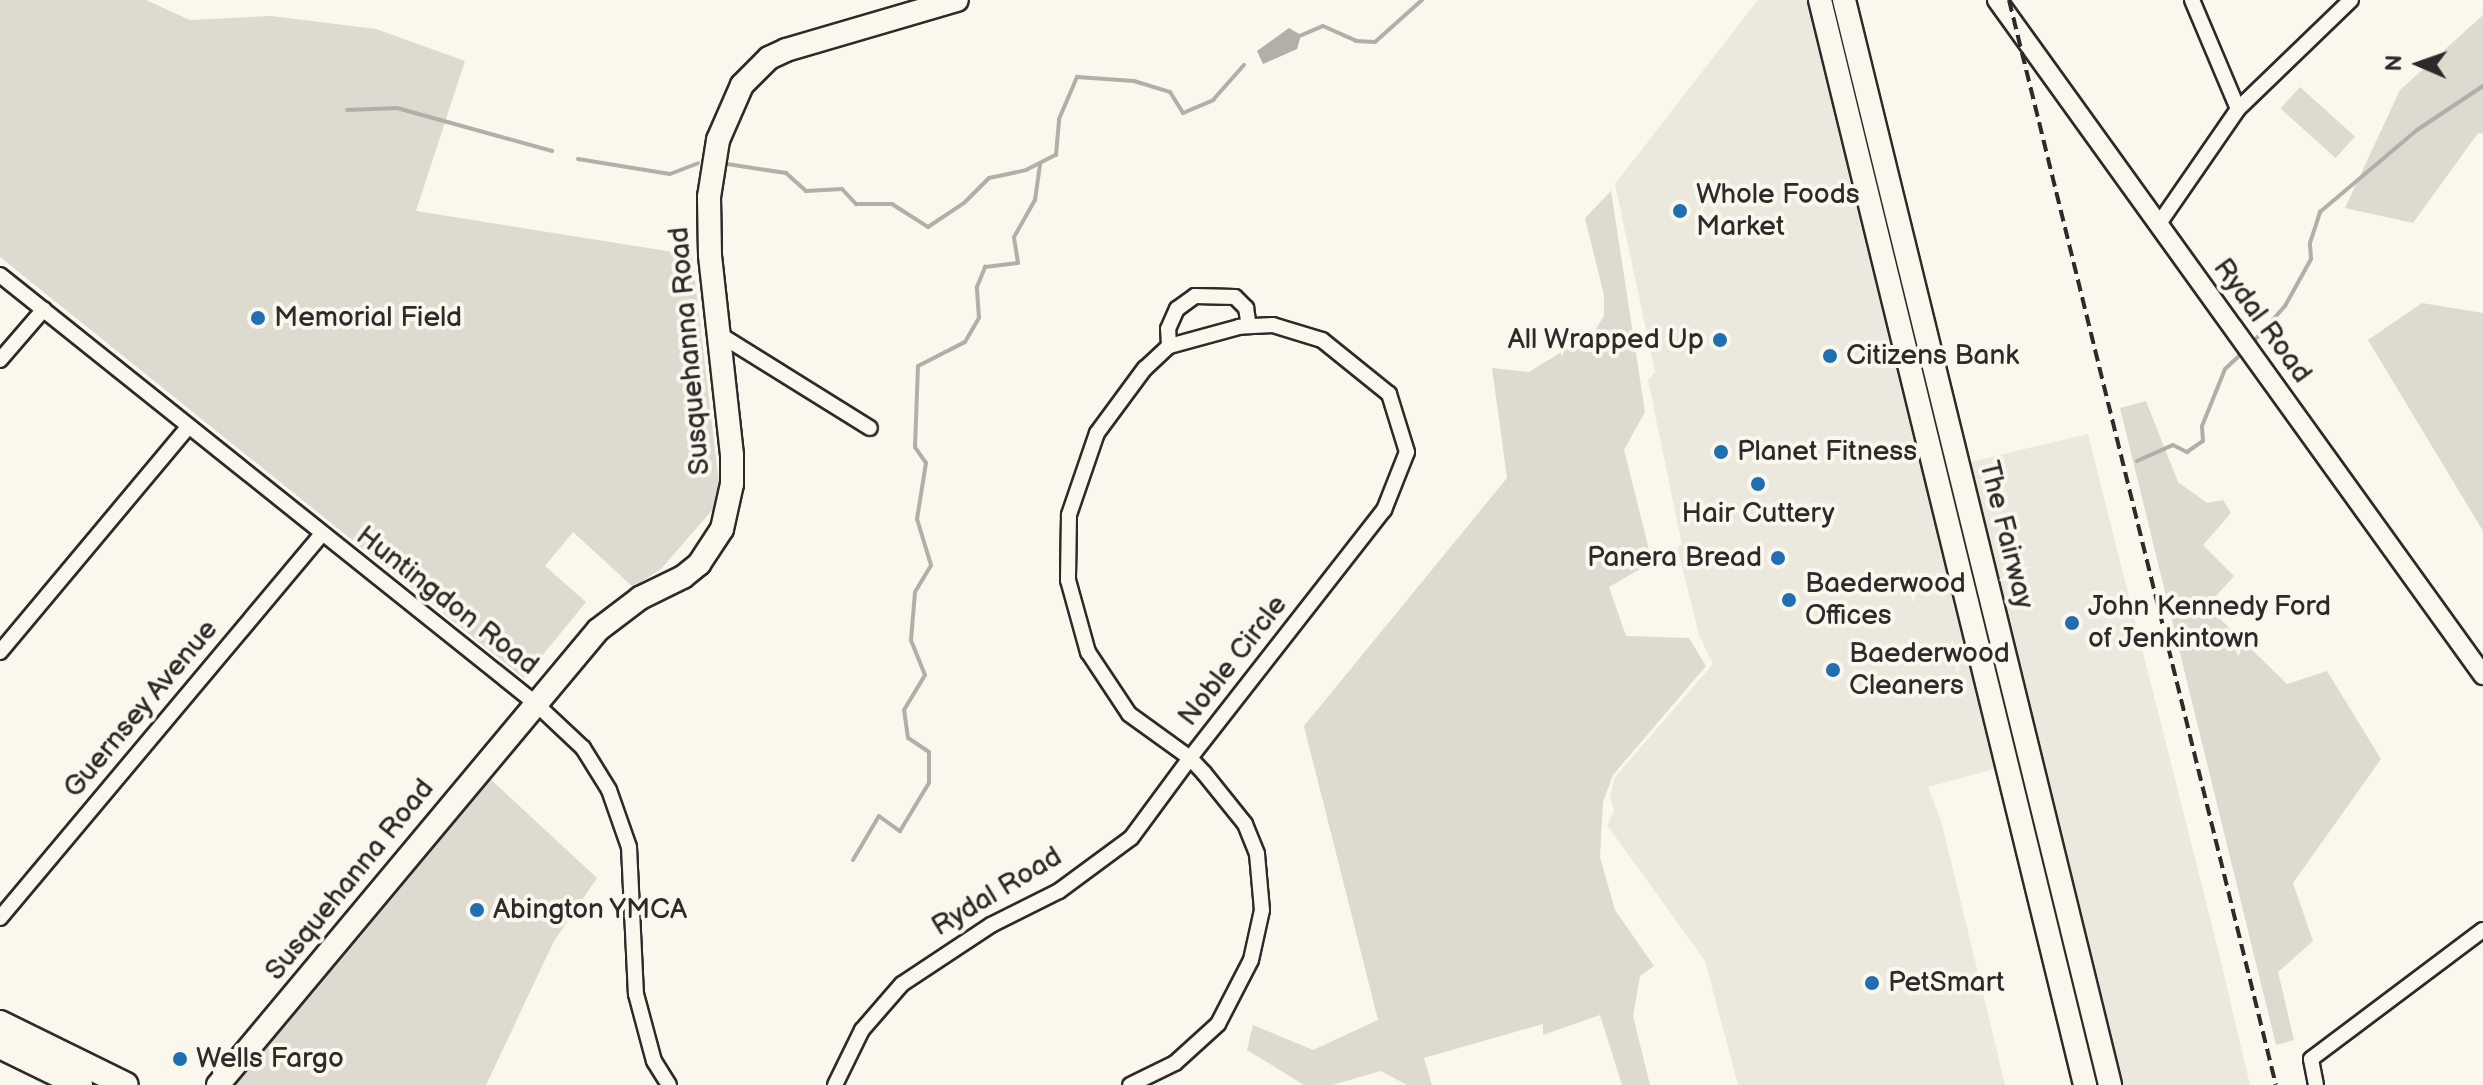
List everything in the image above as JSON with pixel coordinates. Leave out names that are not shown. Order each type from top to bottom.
[{"type":"highway","points":[[0,1023],[126,1085]]},
{"type":"highway","points":[[0,1046],[80,1085]]},
{"type":"main road","name":"Susquehanna Road","points":[[218,1085],[534,702],[621,610],[699,564],[722,529],[732,484],[722,336],[710,255],[709,197],[718,140],[742,85],[769,58],[786,50],[957,0]]},
{"type":"main road","name":"The Fairway","points":[[1820,0],[2084,1081]]},
{"type":"main road","name":"The Fairway","points":[[1844,0],[2109,1078]]},
{"type":"main road","points":[[2084,1081],[2109,1078]]},
{"type":"street","name":"Rydal Road","points":[[1997,0],[2483,675]]},
{"type":"street","points":[[2192,0],[2238,109]]},
{"type":"street","points":[[2158,225],[2238,109],[2351,0]]},
{"type":"street","name":"Huntingdon Road","points":[[0,275],[187,428],[534,702],[583,748],[609,790],[629,847],[636,994],[654,1061],[669,1085]]},
{"type":"street","points":[[1169,346],[1168,329],[1177,309],[1195,296],[1235,297],[1246,308],[1249,326]]},
{"type":"street","points":[[0,360],[44,309]]},
{"type":"street","name":"Noble Circle","points":[[1249,326],[1287,329],[1322,340],[1389,394],[1407,452],[1384,510],[1190,758],[1129,714],[1088,652],[1074,614],[1066,557],[1069,515],[1097,433],[1121,395],[1169,346],[1249,326]]},
{"type":"street","points":[[722,336],[870,428]]},
{"type":"street","points":[[0,652],[187,428]]},
{"type":"street","name":"Guernsey Avenue","points":[[0,918],[322,534]]},
{"type":"street","points":[[1130,1085],[1175,1063],[1218,1024],[1251,960],[1262,910],[1257,854],[1245,824],[1190,758]]},
{"type":"street","name":"Rydal Road","points":[[838,1083],[862,1030],[902,984],[991,925],[1059,891],[1131,838],[1190,758]]},
{"type":"street","points":[[2316,1085],[2311,1059],[2483,930]]},
{"type":"shaded area","points":[[0,0],[146,0],[190,20],[271,16],[376,29],[465,61],[416,211],[692,255],[721,500],[661,569],[633,587],[573,532],[545,566],[586,602],[524,678],[0,257]]},
{"type":"shaded area","points":[[1758,0],[1807,0],[1994,769],[1928,787],[1942,824],[2005,1085],[1738,1085],[1705,961],[1607,825],[1614,811],[1610,797],[1615,777],[1713,664],[1699,635],[1677,547],[1682,545],[1648,380],[1655,372],[1615,184]]},
{"type":"shaded area","points":[[2483,15],[2483,134],[2478,133],[2413,223],[2345,208],[2400,90]]},
{"type":"shaded area","points":[[1289,28],[1301,35],[1297,49],[1263,64],[1257,51]]},
{"type":"shaded area","points":[[2300,87],[2355,137],[2336,158],[2281,109]]},
{"type":"shaded area","points":[[1611,191],[1645,412],[1624,450],[1652,562],[1609,587],[1626,636],[1689,638],[1706,666],[1613,775],[1603,802],[1600,857],[1615,910],[1654,966],[1640,976],[1633,1016],[1650,1085],[1622,1085],[1600,1015],[1543,1035],[1543,1024],[1424,1058],[1432,1085],[1407,1085],[1381,1071],[1332,1085],[1304,1085],[1247,1050],[1253,1025],[1313,1050],[1378,1020],[1304,726],[1507,478],[1492,368],[1529,372],[1594,332],[1604,316],[1604,295],[1585,218]]},
{"type":"shaded area","points":[[2422,303],[2483,313],[2483,531],[2368,340]]},
{"type":"shaded area","points":[[2146,401],[2178,482],[2207,503],[2223,500],[2231,513],[2203,545],[2234,576],[2207,606],[2287,684],[2327,671],[2381,759],[2293,883],[2313,941],[2278,972],[2294,1040],[2276,1045],[2120,408]]},
{"type":"shaded area","points":[[2088,434],[2250,1085],[2120,1085],[1962,464]]},
{"type":"shaded area","name":"Abington YMCA","points":[[487,776],[597,878],[554,941],[486,1085],[233,1085]]},
{"type":"waterway","points":[[1297,37],[1323,26],[1356,41],[1375,42],[1422,0]]},
{"type":"waterway","points":[[727,164],[786,173],[806,191],[842,189],[856,204],[892,204],[928,227],[964,203],[989,178],[1026,170],[1056,155],[1059,119],[1077,77],[1134,81],[1170,92],[1183,113],[1213,100],[1244,65]]},
{"type":"waterway","points":[[2254,341],[2285,306],[2311,259],[2310,243],[2320,212],[2417,130],[2483,86]]},
{"type":"waterway","points":[[347,110],[397,108],[552,151]]},
{"type":"waterway","points":[[578,159],[670,174],[698,163]]},
{"type":"waterway","points":[[853,860],[879,816],[900,831],[929,783],[929,752],[908,738],[904,710],[925,675],[911,640],[915,592],[931,565],[917,519],[926,463],[915,447],[918,366],[965,342],[979,318],[977,287],[985,267],[1018,263],[1014,237],[1035,200],[1040,163]]},
{"type":"waterway","points":[[2137,461],[2173,445],[2187,452],[2203,441],[2202,426],[2225,369],[2240,355]]},
{"type":"railway","points":[[2009,0],[2276,1085]]},
{"type":"place","name":"Whole Foods Market","points":[[1680,211]]},
{"type":"place","name":"Memorial Field","points":[[258,318]]},
{"type":"place","name":"All Wrapped Up","points":[[1720,340]]},
{"type":"place","name":"Citizens Bank","points":[[1830,356]]},
{"type":"place","name":"Planet Fitness","points":[[1721,452]]},
{"type":"place","name":"Hair Cuttery","points":[[1758,484]]},
{"type":"place","name":"Panera Bread","points":[[1778,558]]},
{"type":"place","name":"Baederwood Offices","points":[[1789,600]]},
{"type":"place","name":"John Kennedy Ford of Jenkintown","points":[[2072,623]]},
{"type":"place","name":"Baederwood Cleaners","points":[[1833,670]]},
{"type":"place","name":"Abington YMCA","points":[[477,910]]},
{"type":"place","name":"PetSmart","points":[[1872,983]]},
{"type":"place","name":"Wells Fargo","points":[[180,1059]]}]
